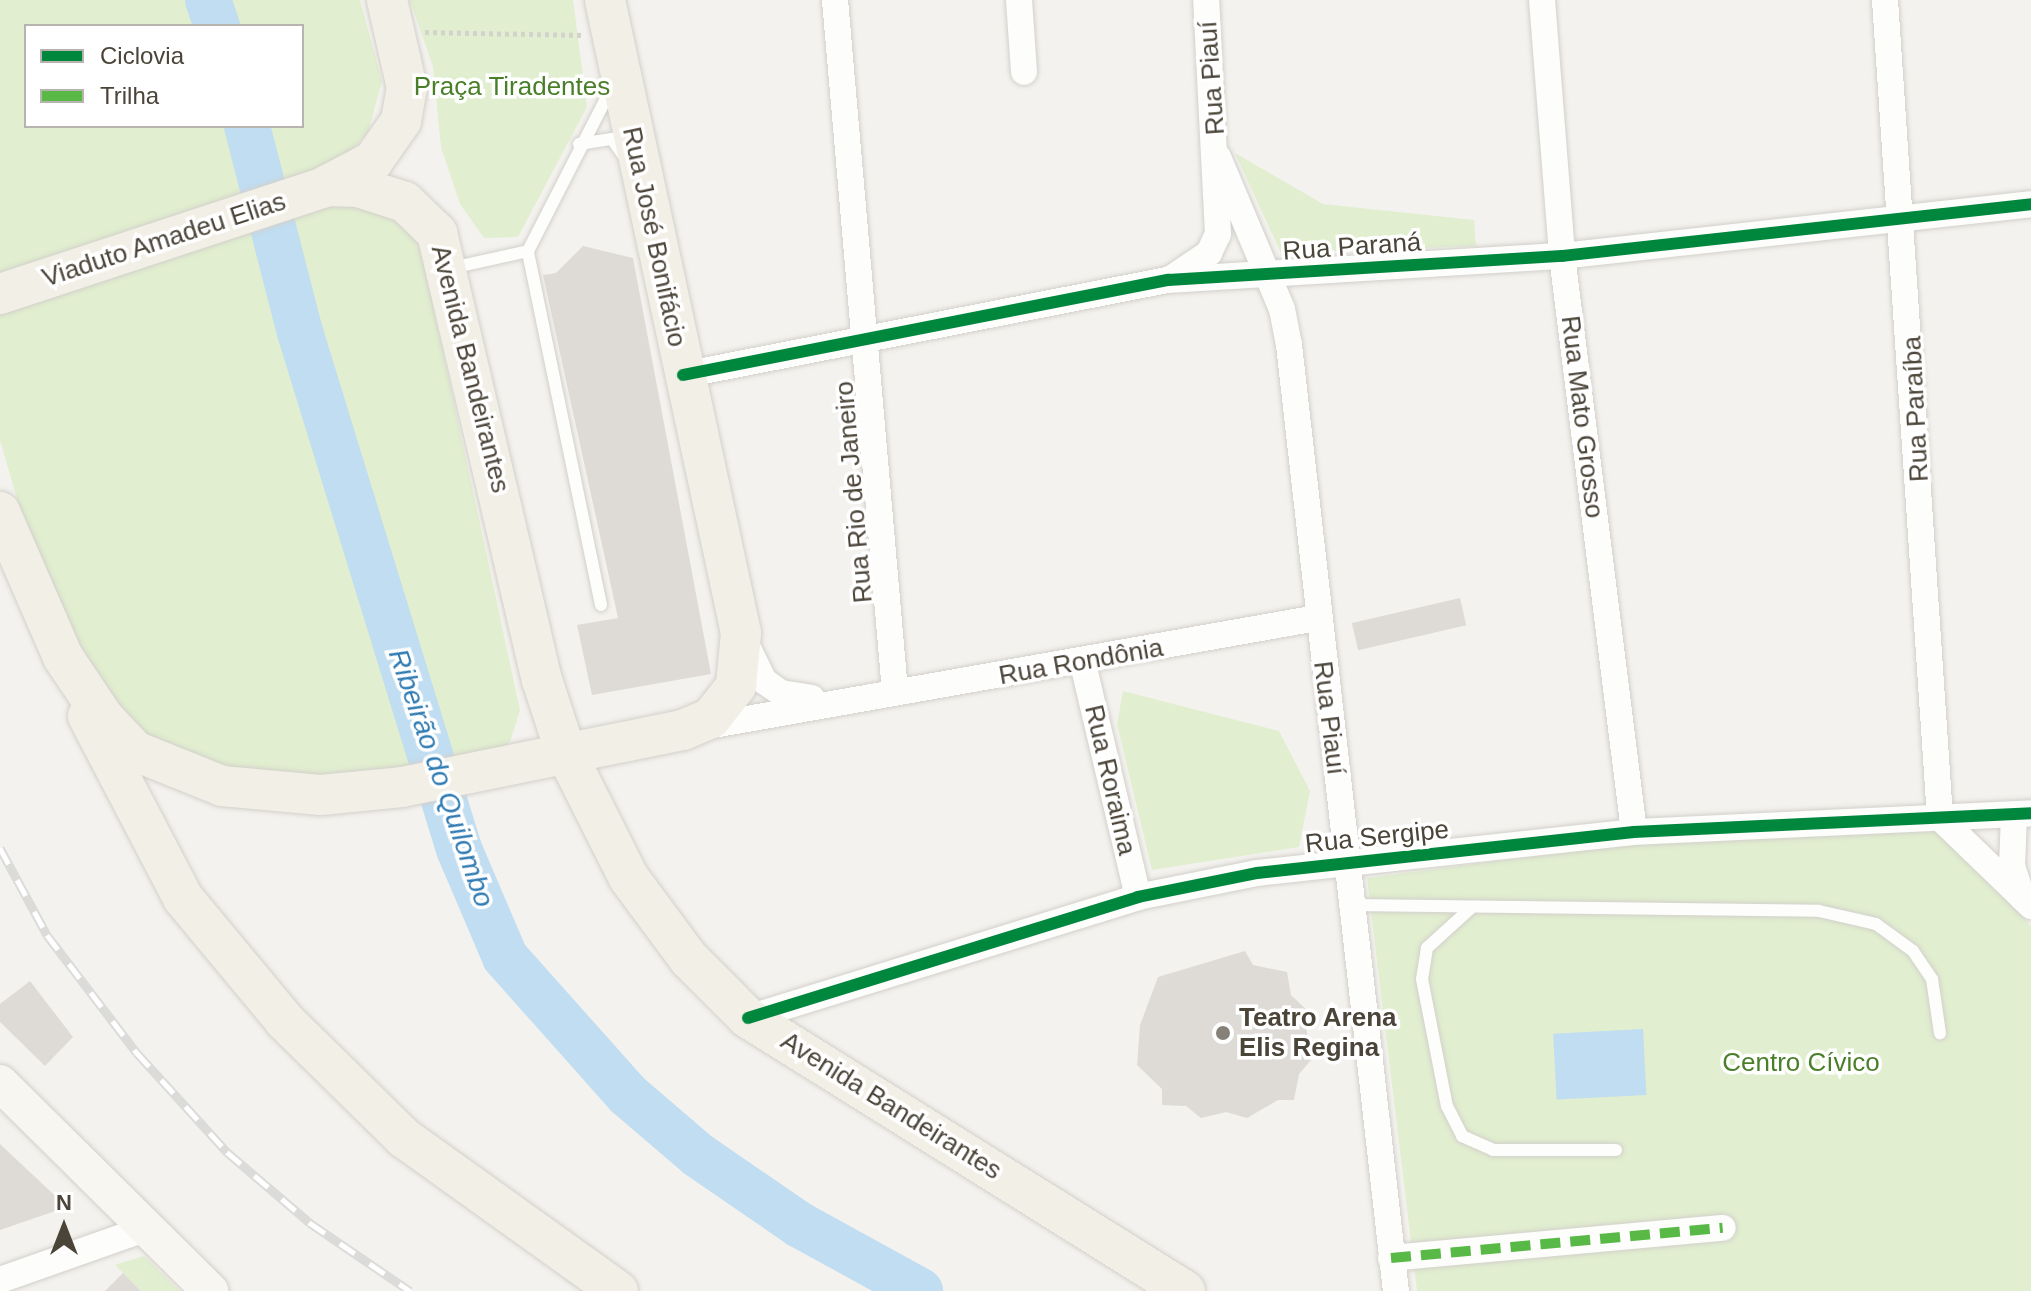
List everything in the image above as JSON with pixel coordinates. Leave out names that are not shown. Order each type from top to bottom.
[{"type":"main road","points":[[325,187],[373,161],[401,121],[406,71],[392,16]]},
{"type":"main road","name":"Rua José Bonifácio","points":[[612,36],[741,633],[743,666],[727,702],[683,730]]},
{"type":"main road","name":"Avenida Bandeirantes","points":[[325,187],[358,187],[405,202],[437,233],[451,268],[542,680],[566,753],[601,827],[689,959],[748,1018],[1185,1291]]},
{"type":"main road","name":"Viaduto Amadeu Elias","points":[[0,294],[325,187]]},
{"type":"main road","points":[[0,512],[148,843],[222,951],[404,1138],[618,1291]]},
{"type":"main road","points":[[63,657],[135,751],[173,771],[268,793],[402,787],[566,753]]},
{"type":"main road","points":[[542,680],[581,728],[635,740]]},
{"type":"main road","name":"Rua Rondônia","points":[[566,753],[683,730]]},
{"type":"main road","points":[[601,827],[599,776],[635,740]]},
{"type":"street","name":"Rua Rio de Janeiro","points":[[835,0],[862,344],[895,692]]},
{"type":"street","points":[[1019,0],[1024,72]]},
{"type":"street","name":"Rua Piauí","points":[[1168,280],[1209,253],[1218,234],[1218,157],[1206,0]]},
{"type":"street","name":"Rua Mato Grosso","points":[[1542,0],[1562,256],[1634,832]]},
{"type":"street","name":"Rua Paraíba","points":[[1885,0],[1905,217],[1940,818]]},
{"type":"street","name":"Rua Piauí","points":[[1218,157],[1268,274],[1289,345],[1344,863],[1396,1291]]},
{"type":"street","name":"Rua Paraná","points":[[683,375],[862,344],[1168,280],[1562,256],[2031,204]]},
{"type":"street","name":"Rua Rondônia","points":[[683,730],[844,698],[1083,664],[1317,618]]},
{"type":"street","name":"Rua Rondônia","points":[[741,633],[764,681],[781,693],[844,698]]},
{"type":"street","name":"Rua Roraima","points":[[1083,664],[1138,897]]},
{"type":"street","points":[[2022,814],[2012,866],[2027,903]]},
{"type":"street","name":"Rua Sergipe","points":[[748,1018],[1138,897],[1344,863],[1634,832],[2022,814]]},
{"type":"street","points":[[1940,818],[2027,903]]},
{"type":"street","points":[[0,1083],[210,1291]]},
{"type":"street","points":[[1391,1258],[1723,1228]]},
{"type":"street","points":[[0,1280],[145,1229]]},
{"type":"lane","points":[[601,605],[528,251],[579,144],[612,36]]},
{"type":"lane","points":[[579,144],[612,139],[640,170]]},
{"type":"lane","points":[[451,268],[528,251]]},
{"type":"lane","points":[[1349,905],[1819,911],[1876,924],[1913,951],[1932,979],[1940,1033]]},
{"type":"lane","points":[[1472,907],[1427,948],[1422,979],[1447,1106],[1462,1136],[1493,1150],[1616,1150]]},
{"type":"path","points":[[392,16],[612,36]]},
{"type":"green space","points":[[0,0],[360,0],[382,81],[368,132],[350,152],[366,206],[408,230],[421,250],[520,710],[510,742],[497,754],[397,775],[260,781],[127,728],[37,568],[0,440]]},
{"type":"green space","name":"Praça Tiradentes","points":[[410,0],[573,0],[587,107],[518,237],[484,238],[460,204],[441,147],[433,67]]},
{"type":"green space","points":[[1235,153],[1323,204],[1474,220],[1476,246],[1281,253]]},
{"type":"green space","points":[[1123,691],[1279,731],[1310,791],[1299,847],[1152,870],[1117,724]]},
{"type":"green space","name":"Centro Cívico","points":[[1945,826],[2031,926],[2031,1291],[1417,1291],[1367,878],[1634,843]]},
{"type":"green space","points":[[144,1256],[180,1291],[141,1291],[115,1265]]},
{"type":"water","points":[[1643,1029],[1646,1095],[1557,1100],[1553,1034]]},
{"type":"building","points":[[583,246],[633,258],[711,674],[592,695],[577,625],[618,618],[543,275],[556,273]]},
{"type":"building","points":[[1460,598],[1466,625],[1358,650],[1352,623]]},
{"type":"building","name":"Teatro Arena Elis Regina","points":[[1245,951],[1253,965],[1287,972],[1291,995],[1315,1018],[1306,1026],[1311,1060],[1299,1074],[1294,1100],[1278,1100],[1247,1118],[1226,1112],[1201,1118],[1186,1106],[1162,1105],[1162,1089],[1137,1065],[1140,1025],[1158,977]]},
{"type":"building","points":[[30,981],[73,1037],[45,1066],[0,1022],[0,1004]]},
{"type":"building","points":[[0,1144],[67,1207],[0,1230]]},
{"type":"building","points":[[123,1273],[141,1291],[105,1291]]},
{"type":"waterway","name":"Ribeirão do Quilombo","points":[[208,0],[216,24]]},
{"type":"waterway","name":"Ribeirão do Quilombo","points":[[248,128],[300,332],[459,849],[505,957],[628,1095],[698,1155],[800,1225],[920,1291]]},
{"type":"railway","points":[[0,848],[47,935],[137,1053],[227,1152],[310,1223],[410,1291]]},
{"type":"marked path","points":[[1391,1258],[1723,1228]]},
{"type":"cycle path","points":[[683,375],[1168,280],[1562,256],[2031,204]]},
{"type":"cycle path","points":[[748,1018],[1138,897],[1257,873],[1634,832],[2031,813]]},
{"type":"place","name":"Teatro Arena Elis Regina","points":[[1223,1033]]}]
